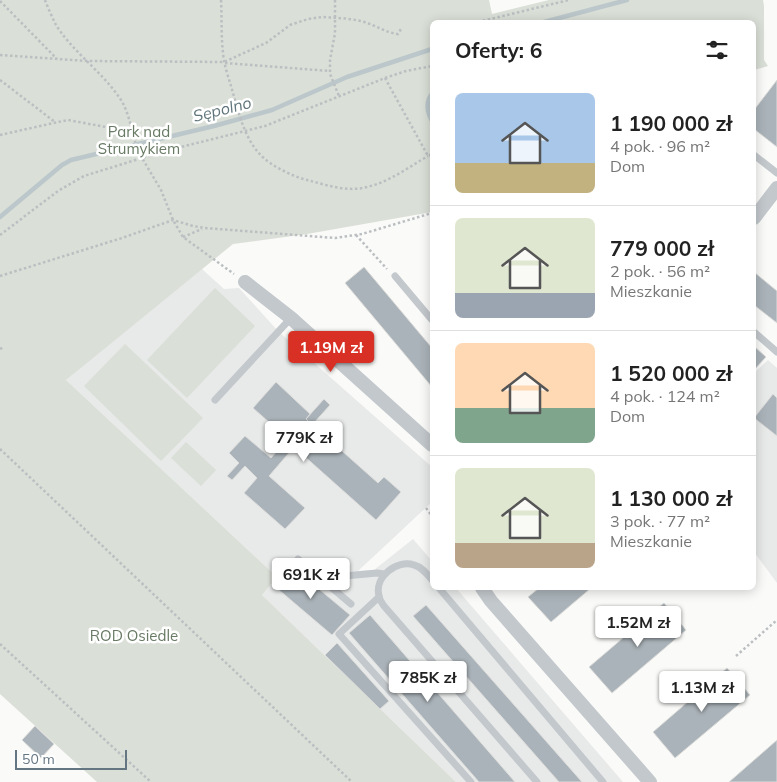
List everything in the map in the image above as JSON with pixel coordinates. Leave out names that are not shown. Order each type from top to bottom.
[{"type":"street","points":[[756,212],[777,188]]},
{"type":"street","points":[[245,282],[291,318],[430,443]]},
{"type":"street","points":[[484,590],[646,781]]},
{"type":"lane","points":[[756,157],[777,173]]},
{"type":"lane","points":[[395,276],[430,318]]},
{"type":"lane","points":[[215,400],[291,318]]},
{"type":"lane","points":[[756,334],[777,352]]},
{"type":"lane","points":[[298,559],[351,604]]},
{"type":"lane","points":[[430,578],[416,565],[408,563],[398,565],[384,574],[379,585],[379,597],[384,606],[537,782]]},
{"type":"lane","points":[[325,582],[334,577],[384,574]]},
{"type":"lane","points":[[441,590],[603,782]]},
{"type":"lane","points":[[379,597],[339,634],[471,782]]},
{"type":"path","points":[[45,0],[56,24],[66,39],[119,96],[128,114],[137,150],[161,190],[173,220],[183,237],[245,282]]},
{"type":"path","points":[[221,0],[222,52],[245,131],[258,152],[268,162],[303,179],[327,186],[350,189],[366,188],[388,180],[428,156],[385,78]]},
{"type":"path","points":[[336,0],[330,73],[339,97]]},
{"type":"path","points":[[486,20],[569,0]]},
{"type":"path","points":[[0,1],[57,59]]},
{"type":"path","points":[[224,62],[266,43],[290,25],[315,17],[364,22],[398,34],[401,29]]},
{"type":"path","points":[[0,55],[87,61],[224,62],[330,73]]},
{"type":"path","points":[[0,235],[58,191],[84,176],[173,149],[265,126],[385,78],[406,71],[430,66]]},
{"type":"path","points":[[0,80],[55,122]]},
{"type":"path","points":[[0,135],[68,120],[133,132]]},
{"type":"path","points":[[0,276],[173,220],[204,228],[335,238],[356,235],[430,214]]},
{"type":"path","points":[[183,237],[204,228]]},
{"type":"path","points":[[356,235],[385,268],[395,276]]},
{"type":"path","points":[[0,349],[4,347]]},
{"type":"path","points":[[0,449],[352,782]]},
{"type":"path","points":[[426,508],[430,513]]},
{"type":"path","points":[[736,656],[777,620]]},
{"type":"path","points":[[0,644],[151,782]]},
{"type":"shaded area","points":[[430,93],[430,121],[425,107]]},
{"type":"shaded area","points":[[202,269],[224,289],[239,288],[278,331],[430,465],[430,504],[358,571],[374,570],[413,539],[430,559],[430,590],[458,590],[623,782],[456,782],[262,595],[277,577],[66,380]]},
{"type":"shaded area","points":[[768,360],[777,368],[777,583],[756,555],[756,371]]},
{"type":"green space","points":[[0,0],[489,0],[492,14],[549,0],[763,0],[764,60],[768,66],[756,69],[756,20],[430,20],[430,212],[307,234],[233,244],[66,380],[277,577],[262,595],[456,782],[97,782],[0,694]]},
{"type":"green space","points":[[215,288],[255,326],[187,398],[147,360]]},
{"type":"green space","points":[[125,344],[203,418],[161,461],[84,386]]},
{"type":"green space","points":[[186,442],[216,470],[201,486],[171,458]]},
{"type":"building","points":[[777,80],[777,147],[756,131],[756,107]]},
{"type":"building","points":[[364,267],[430,346],[430,385],[345,283]]},
{"type":"building","points":[[756,274],[777,291],[777,323],[756,307]]},
{"type":"building","points":[[756,348],[766,357],[756,368]]},
{"type":"building","points":[[276,382],[310,414],[306,419],[378,483],[384,477],[401,492],[376,520],[294,447],[269,476],[305,508],[285,529],[244,493],[257,478],[245,466],[232,480],[227,476],[239,463],[229,453],[245,436],[271,458],[288,439],[253,408]]},
{"type":"building","points":[[773,394],[777,398],[777,436],[756,420],[756,415]]},
{"type":"building","points":[[324,399],[330,405],[312,425],[306,419]]},
{"type":"building","points":[[289,564],[350,615],[332,635],[272,584]]},
{"type":"building","points":[[537,590],[589,590],[551,622],[528,597]]},
{"type":"building","points":[[664,603],[686,630],[612,693],[589,667]]},
{"type":"building","points":[[426,605],[582,782],[559,782],[413,616]]},
{"type":"building","points":[[370,615],[515,782],[479,782],[349,633]]},
{"type":"building","points":[[337,643],[389,701],[380,709],[325,655]]},
{"type":"building","points":[[727,668],[750,695],[675,758],[653,732]]},
{"type":"building","points":[[35,726],[54,744],[41,758],[22,740]]},
{"type":"building","points":[[777,740],[777,782],[729,782]]},
{"type":"waterway","name":"Sępolno","points":[[552,20],[627,0]]},
{"type":"waterway","name":"Sępolno","points":[[0,217],[62,165],[71,160],[214,126],[272,110],[347,77],[430,50]]},
{"type":"park label","name":"Park nad Strumykiem","points":[[139,140]]},
{"type":"park label","name":"ROD Osiedle","points":[[134,635]]}]
